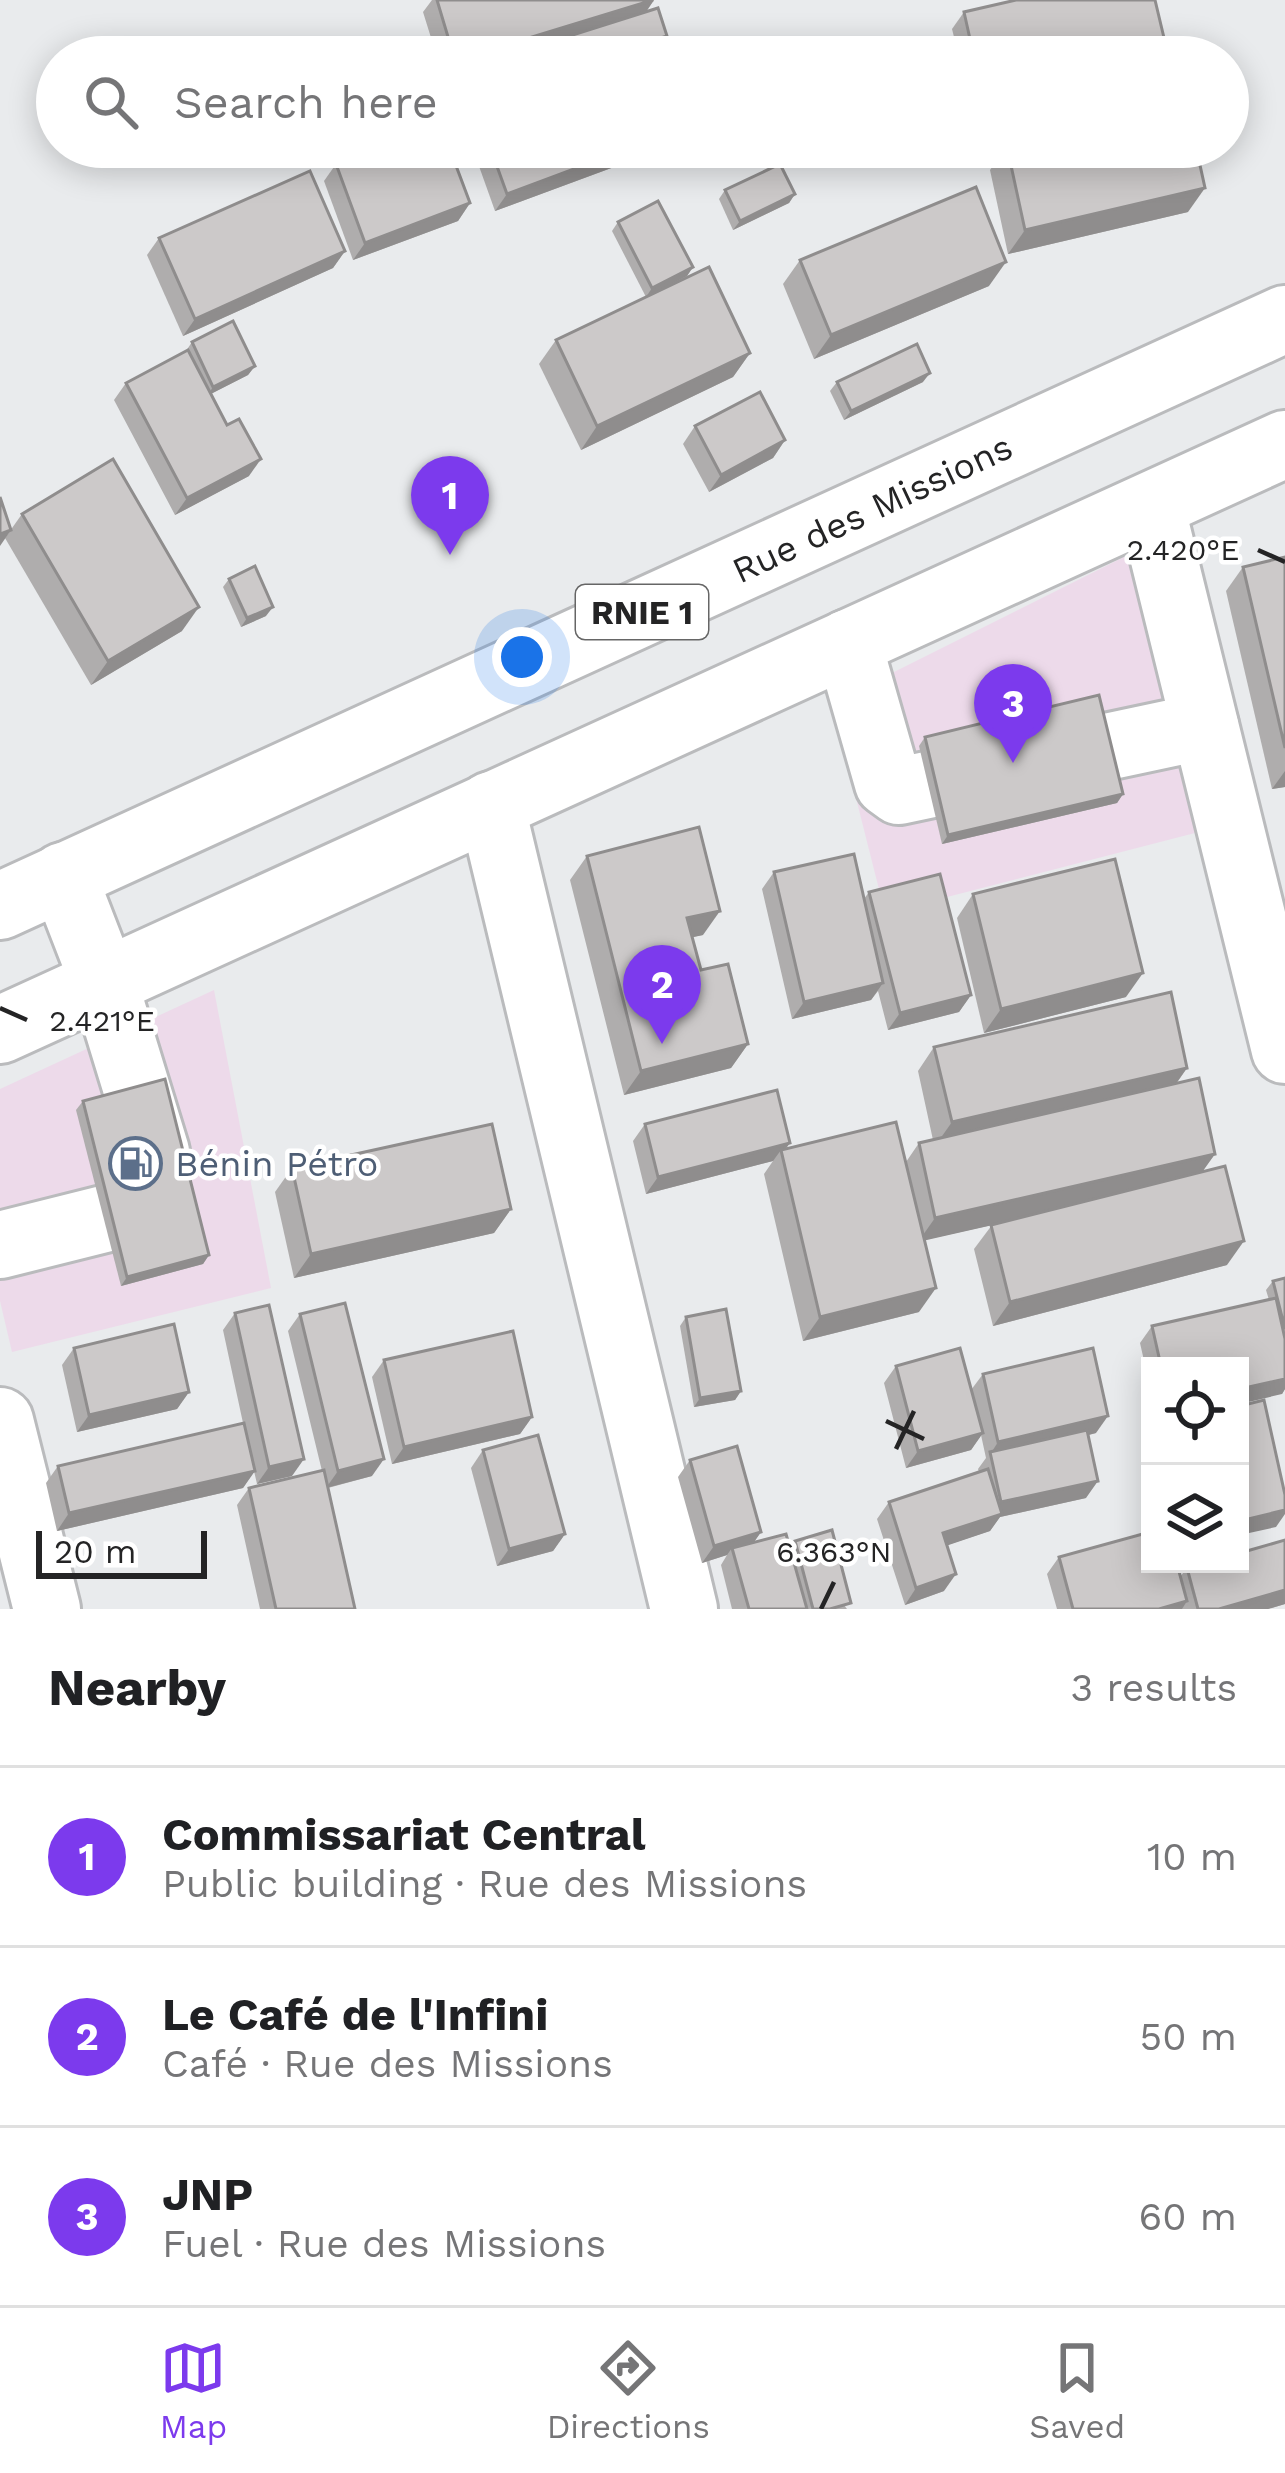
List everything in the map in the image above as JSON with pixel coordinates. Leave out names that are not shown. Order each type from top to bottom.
[{"type":"main road","name":"Rue des Missions","points":[[0,906],[1285,319]]},
{"type":"main road","points":[[0,1030],[1285,444]]},
{"type":"main road","points":[[1151,506],[1285,1050]]},
{"type":"main road","points":[[848,643],[888,783],[899,791],[1205,726]]},
{"type":"main road","points":[[491,806],[684,1609]]},
{"type":"main road","points":[[0,1245],[136,1211],[152,1186],[156,1152],[104,982],[63,877]]},
{"type":"main road","points":[[0,1421],[47,1609]]},
{"type":"shaded area","points":[[1130,554],[1195,833],[885,913],[832,703]]},
{"type":"shaded area","points":[[214,990],[271,1288],[12,1352],[0,1301],[0,1089]]},
{"type":"building","points":[[437,0],[653,0],[536,36],[448,36]]},
{"type":"building","points":[[1016,0],[1155,0],[1164,36],[969,36],[964,12]]},
{"type":"building","points":[[658,8],[667,36],[569,36]]},
{"type":"building","points":[[337,168],[457,168],[470,203],[365,243]]},
{"type":"building","points":[[498,168],[577,168],[507,194]]},
{"type":"building","points":[[772,168],[782,168],[795,194],[740,221],[725,190]]},
{"type":"building","points":[[1012,168],[1201,168],[1205,188],[1025,230]]},
{"type":"building","points":[[310,171],[345,251],[195,319],[159,238]]},
{"type":"building","points":[[976,187],[1006,262],[831,335],[800,260]]},
{"type":"building","points":[[658,201],[693,267],[652,288],[618,222]]},
{"type":"building","points":[[709,267],[750,353],[597,426],[556,340]]},
{"type":"building","points":[[233,321],[255,366],[213,387],[192,342]]},
{"type":"building","points":[[917,344],[930,373],[851,411],[837,382]]},
{"type":"building","points":[[188,350],[227,425],[239,419],[261,459],[187,498],[126,383]]},
{"type":"building","points":[[760,392],[785,440],[721,475],[695,426]]},
{"type":"building","points":[[113,459],[199,607],[108,661],[22,514]]},
{"type":"building","points":[[0,497],[11,530],[0,534]]},
{"type":"building","points":[[1285,557],[1285,748],[1243,567]]},
{"type":"building","points":[[255,566],[273,607],[247,618],[229,579]]},
{"type":"building","points":[[1099,695],[1123,794],[948,835],[925,737]]},
{"type":"building","points":[[699,827],[720,911],[687,918],[701,970],[728,964],[748,1044],[641,1071],[587,856]]},
{"type":"building","points":[[854,854],[883,983],[804,1002],[774,872]]},
{"type":"building","points":[[1115,859],[1143,973],[1001,1009],[973,894]]},
{"type":"building","points":[[940,874],[971,995],[900,1013],[869,892]]},
{"type":"building","points":[[1171,992],[1187,1068],[952,1122],[934,1047]]},
{"type":"building","points":[[1199,1078],[1215,1154],[935,1218],[919,1143]]},
{"type":"building","points":[[165,1079],[209,1255],[127,1277],[83,1101]]},
{"type":"building","points":[[777,1090],[790,1143],[658,1177],[645,1124]]},
{"type":"building","points":[[896,1122],[936,1288],[820,1317],[781,1150]]},
{"type":"building","points":[[492,1124],[511,1209],[311,1254],[292,1168]]},
{"type":"building","points":[[1225,1166],[1244,1241],[1010,1302],[991,1225]]},
{"type":"building","points":[[1285,1278],[1285,1329],[1273,1281]]},
{"type":"building","points":[[1276,1298],[1285,1339],[1285,1379],[1249,1387],[1249,1357],[1159,1357],[1152,1326]]},
{"type":"building","points":[[345,1303],[384,1459],[338,1471],[300,1314]]},
{"type":"building","points":[[269,1305],[304,1459],[269,1467],[235,1313]]},
{"type":"building","points":[[726,1309],[741,1391],[700,1398],[686,1317]]},
{"type":"building","points":[[174,1324],[189,1392],[89,1415],[74,1348]]},
{"type":"building","points":[[513,1331],[532,1417],[404,1447],[384,1360]]},
{"type":"building","points":[[960,1348],[983,1433],[918,1451],[896,1366]]},
{"type":"building","points":[[1093,1348],[1108,1416],[998,1442],[983,1374]]},
{"type":"building","points":[[1264,1400],[1285,1510],[1249,1519],[1249,1465],[1249,1404]]},
{"type":"building","points":[[244,1423],[255,1471],[69,1513],[58,1466]]},
{"type":"building","points":[[1087,1430],[1098,1481],[1001,1502],[990,1452]]},
{"type":"building","points":[[538,1435],[565,1534],[509,1549],[483,1450]]},
{"type":"building","points":[[737,1446],[761,1532],[714,1546],[690,1460]]},
{"type":"building","points":[[988,1469],[1002,1514],[943,1533],[956,1574],[916,1588],[889,1502]]},
{"type":"building","points":[[324,1470],[355,1609],[276,1609],[249,1488]]},
{"type":"building","points":[[832,1530],[851,1603],[813,1609],[795,1541]]},
{"type":"building","points":[[786,1534],[807,1609],[749,1609],[732,1548]]},
{"type":"building","points":[[1141,1534],[1141,1573],[1179,1573],[1187,1601],[1159,1609],[1073,1609],[1059,1557]]},
{"type":"building","points":[[1285,1540],[1285,1590],[1219,1609],[1198,1609],[1188,1573],[1249,1573],[1249,1550]]},
{"type":"place","name":"Commissariat Central","points":[[450,555]]},
{"type":"place","name":"JNP","points":[[1013,763]]},
{"type":"place","name":"Le Café de l'Infini","points":[[662,1044]]},
{"type":"place","name":"Bénin Pétro","points":[[136,1163]]}]
